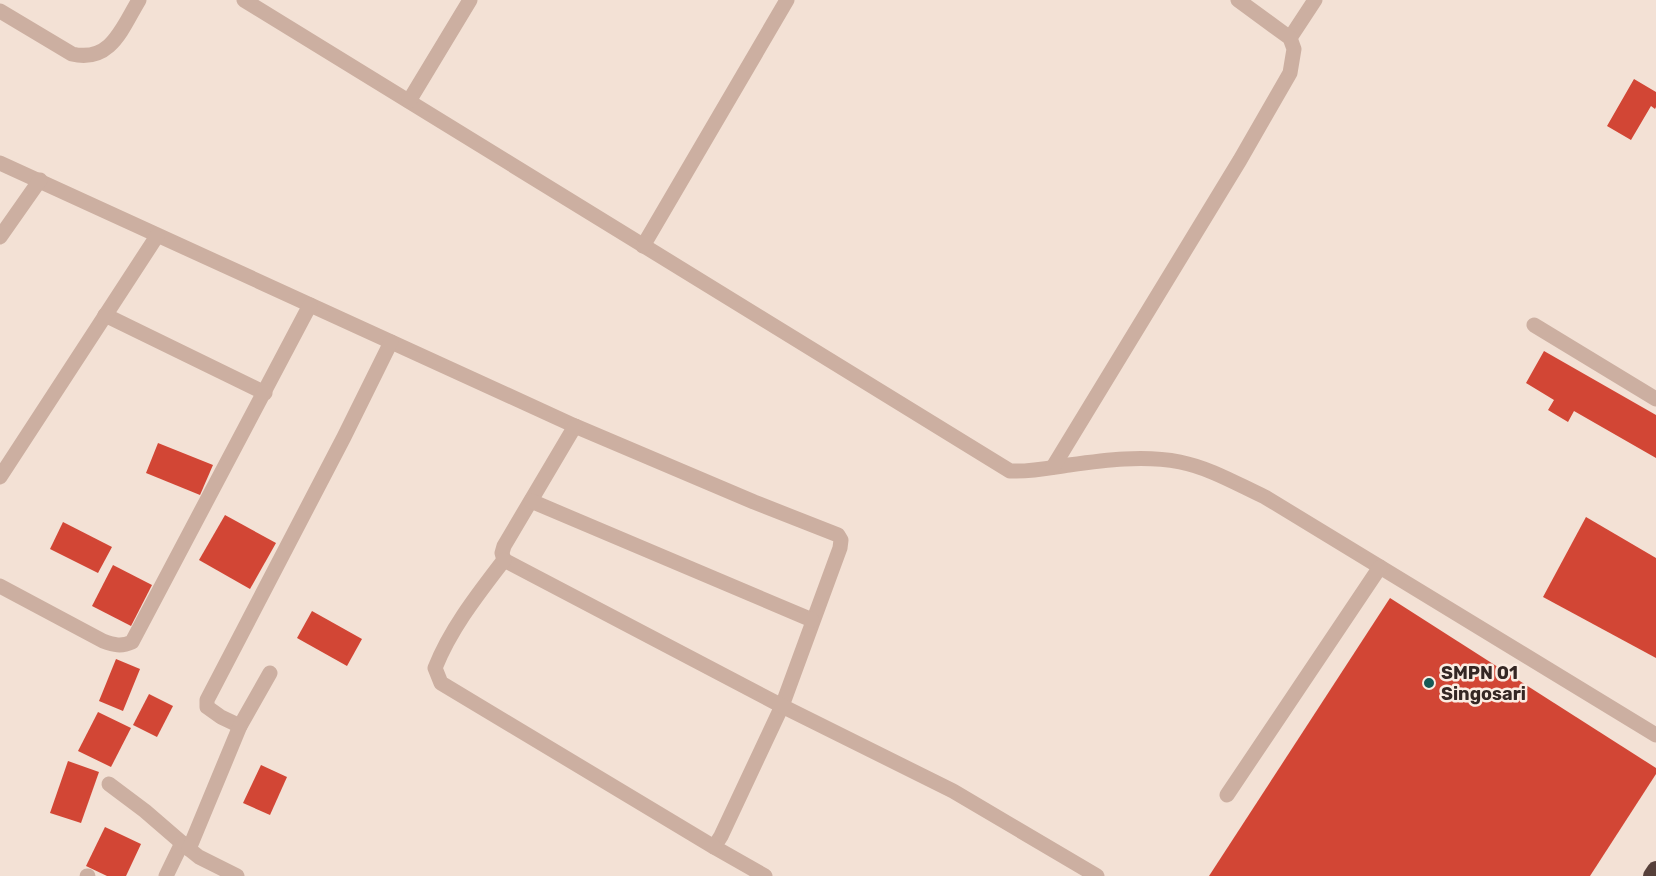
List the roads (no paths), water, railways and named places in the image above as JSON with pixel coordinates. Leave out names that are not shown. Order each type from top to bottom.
[{"type":"highway","points":[[1652,876],[1656,870]]},
{"type":"street","points":[[0,11],[72,54],[85,57],[98,54],[112,45],[139,0]]},
{"type":"street","points":[[244,0],[1010,471],[1030,472],[1053,467],[1128,459],[1177,461],[1200,466],[1265,497],[1655,733]]},
{"type":"street","points":[[409,101],[470,0]]},
{"type":"street","points":[[643,246],[787,0]]},
{"type":"street","points":[[1053,467],[1240,160],[1290,73],[1294,49],[1290,39],[1238,0]]},
{"type":"street","points":[[1290,39],[1315,0]]},
{"type":"street","points":[[0,163],[575,426],[838,535],[841,540],[840,548],[782,706],[722,836],[714,847]]},
{"type":"street","points":[[0,237],[40,180]]},
{"type":"street","points":[[0,477],[157,236]]},
{"type":"street","points":[[0,586],[102,641],[124,646],[132,642],[310,305]]},
{"type":"street","points":[[105,315],[265,393]]},
{"type":"street","points":[[1534,325],[1656,399]]},
{"type":"street","points":[[240,726],[214,712],[207,706],[207,700],[391,342]]},
{"type":"street","points":[[575,426],[504,546],[502,553],[504,560],[782,706],[953,791],[1097,876]]},
{"type":"street","points":[[531,501],[812,620]]},
{"type":"street","points":[[504,560],[469,606],[440,656],[435,668],[441,683],[765,876]]},
{"type":"street","points":[[1227,795],[1380,567]]},
{"type":"street","points":[[166,876],[185,846],[240,726],[270,673]]},
{"type":"street","points":[[109,784],[199,857],[242,874]]},
{"type":"place","name":"SMPN 01 Singosari","points":[[1429,683]]}]
